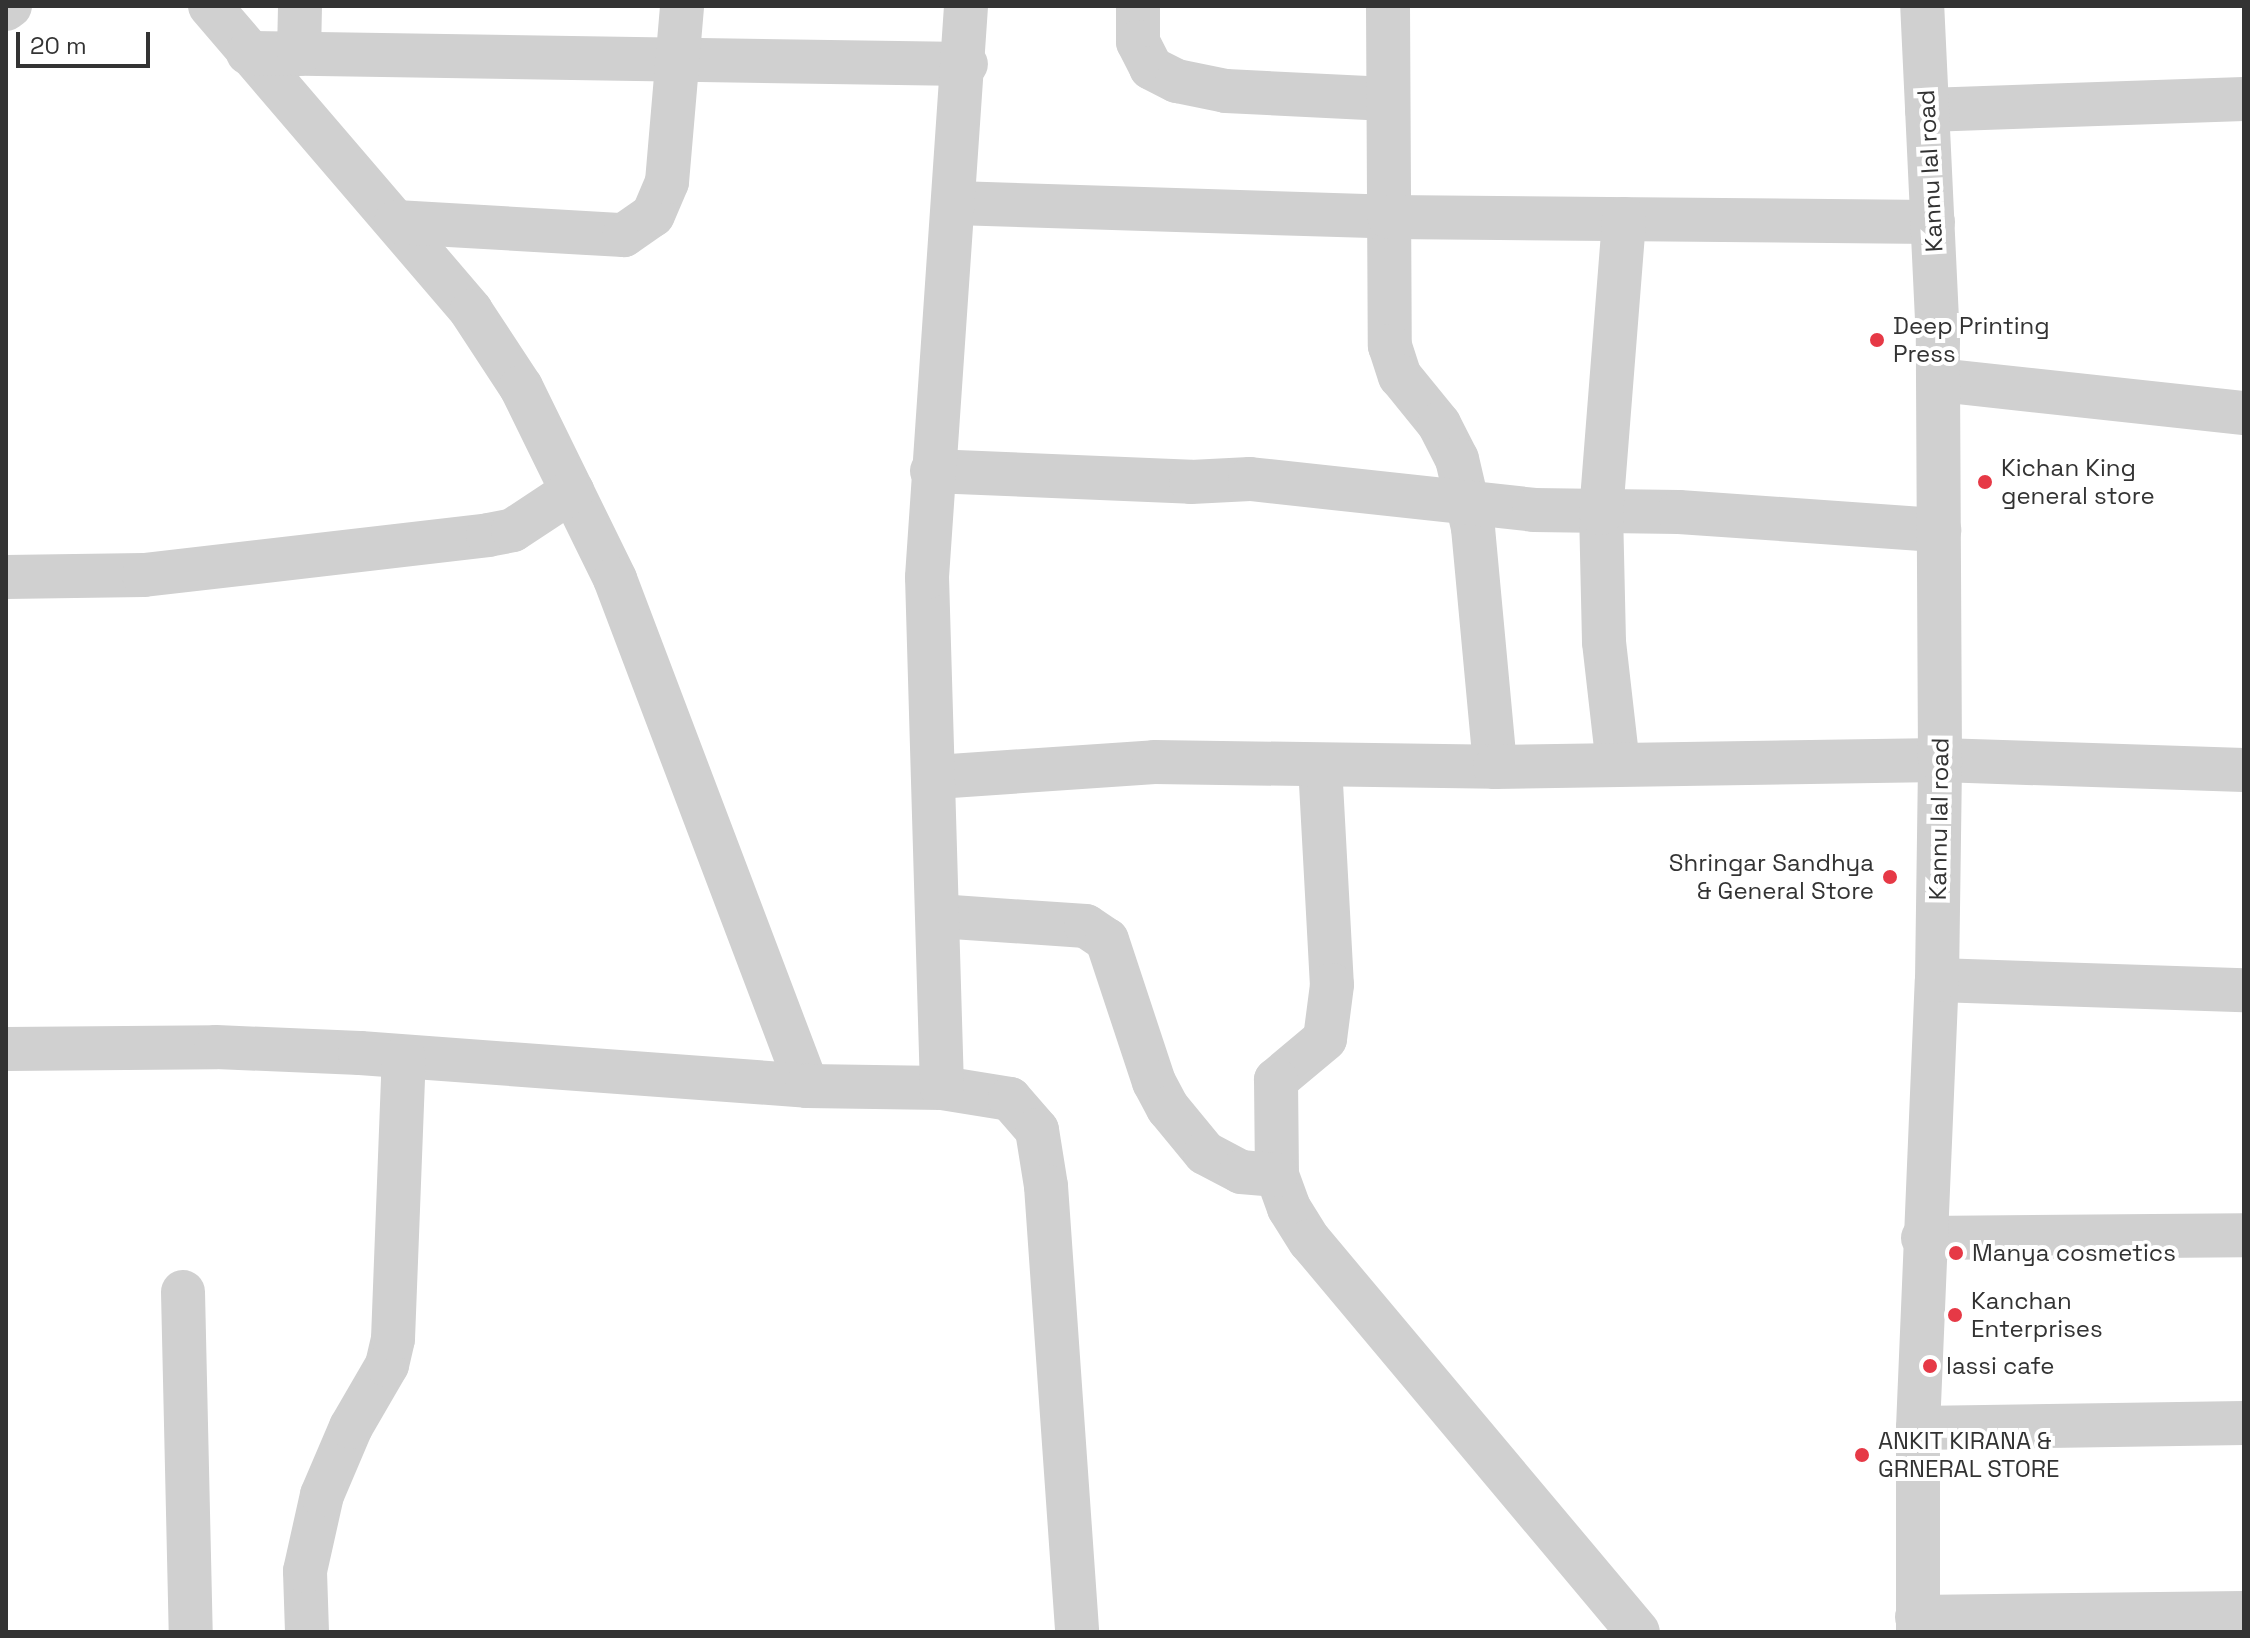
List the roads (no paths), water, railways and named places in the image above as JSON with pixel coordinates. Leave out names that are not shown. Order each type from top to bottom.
[{"type":"street","points":[[210,6],[396,222],[499,353],[615,579],[807,1086]]},
{"type":"street","points":[[299,54],[300,6]]},
{"type":"street","points":[[396,222],[624,235],[653,215],[667,182],[682,6]]},
{"type":"street","points":[[942,1088],[936,777],[927,577],[932,471],[966,64],[966,6]]},
{"type":"street","points":[[1138,6],[1138,42],[1151,68],[1177,81],[1226,91],[1388,99]]},
{"type":"street","points":[[1388,6],[1390,346],[1400,376],[1439,424],[1457,459],[1468,505],[1495,767]]},
{"type":"street","name":"Kannu lal road","points":[[1917,1625],[1923,1238],[1937,980],[1940,760],[1939,380],[1922,6]]},
{"type":"street","points":[[248,53],[966,64]]},
{"type":"street","points":[[1927,110],[2244,99]]},
{"type":"street","points":[[955,203],[1389,217],[1933,222]]},
{"type":"street","points":[[1618,765],[1604,642],[1601,513],[1624,219]]},
{"type":"street","points":[[1939,380],[2244,413]]},
{"type":"street","points":[[932,471],[1191,482],[1250,479],[1468,505],[1601,513],[1679,512],[1939,530]]},
{"type":"street","points":[[6,577],[144,575],[488,535],[513,530],[572,491]]},
{"type":"street","points":[[936,777],[1111,764],[1495,767],[1940,760],[2244,770]]},
{"type":"street","points":[[1320,765],[1330,1000],[1325,1039],[1276,1080],[1277,1175],[1289,1208],[1310,1241],[1638,1632]]},
{"type":"street","points":[[938,916],[1086,926],[1107,940],[1168,1108],[1205,1153],[1241,1172],[1277,1175]]},
{"type":"street","points":[[1937,980],[2244,990]]},
{"type":"street","points":[[6,1049],[216,1047],[404,1057],[807,1086],[942,1088],[1010,1099],[1037,1130],[1046,1186],[1077,1632]]},
{"type":"street","points":[[307,1632],[305,1571],[322,1495],[351,1427],[387,1365],[393,1339],[404,1057]]},
{"type":"street","points":[[1923,1238],[2244,1235]]},
{"type":"street","points":[[183,1292],[191,1632]]},
{"type":"street","points":[[1918,1428],[2244,1423]]},
{"type":"street","points":[[1917,1625],[2244,1613]]},
{"type":"place","name":"Deep Printing Press","points":[[1877,340]]},
{"type":"place","name":"Kichan King general store","points":[[1985,482]]},
{"type":"place","name":"Shringar Sandhya & General Store","points":[[1890,877]]},
{"type":"place","name":"Manya cosmetics","points":[[1956,1253]]},
{"type":"place","name":"Kanchan Enterprises","points":[[1955,1315]]},
{"type":"place","name":"lassi cafe","points":[[1930,1366]]},
{"type":"place","name":"ANKIT KIRANA & GRNERAL STORE","points":[[1862,1455]]}]
